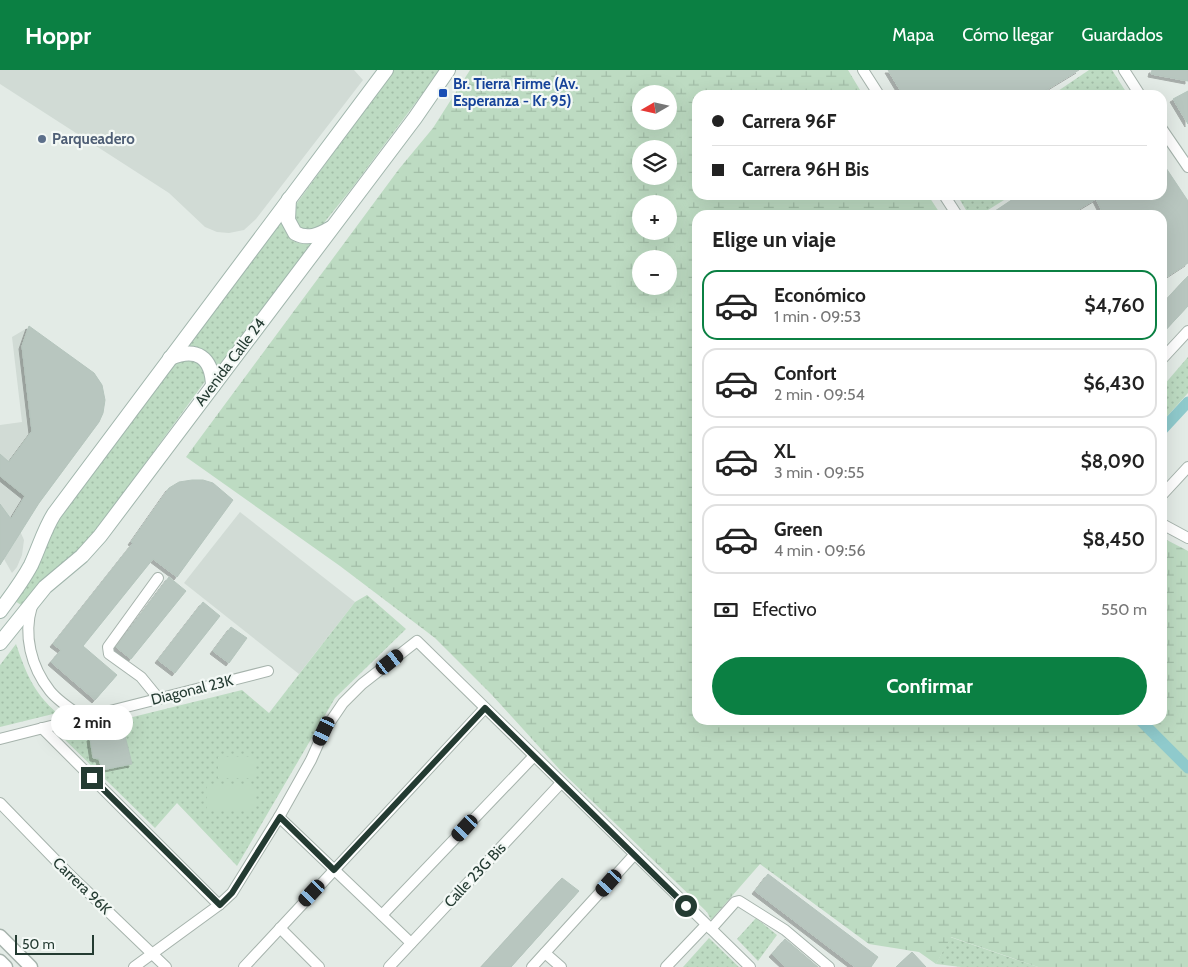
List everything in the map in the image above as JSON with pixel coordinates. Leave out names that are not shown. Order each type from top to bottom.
[{"type":"main road","points":[[0,611],[23,579],[54,514],[386,70]]},
{"type":"main road","name":"Avenida Calle 24","points":[[0,643],[35,598],[95,543],[438,87],[448,70]]},
{"type":"main road","points":[[289,199],[288,220],[295,233],[307,237],[321,234],[332,227]]},
{"type":"main road","points":[[170,358],[184,354],[200,356],[207,361],[211,368],[213,386]]},
{"type":"street","points":[[863,70],[876,90]]},
{"type":"street","points":[[1124,70],[1137,90]]},
{"type":"street","points":[[1167,136],[1188,167]]},
{"type":"street","points":[[1167,353],[1188,330]]},
{"type":"street","points":[[1167,490],[1188,467]]},
{"type":"street","points":[[1167,527],[1188,538]]},
{"type":"street","points":[[158,578],[108,647],[108,650],[109,654],[141,677],[160,699]]},
{"type":"street","points":[[35,598],[28,627],[29,645],[33,660],[50,691],[63,704],[84,718]]},
{"type":"street","points":[[134,967],[220,905],[232,893],[280,817],[311,760],[324,731],[343,703],[362,684],[417,641],[750,967]]},
{"type":"street","name":"Diagonal 23K","points":[[0,739],[268,671]]},
{"type":"street","points":[[244,967],[485,708]]},
{"type":"street","points":[[42,728],[220,905]]},
{"type":"street","points":[[382,915],[534,756]]},
{"type":"street","name":"Calle 23G Bis","points":[[389,967],[561,783]]},
{"type":"street","name":"Carrera 96K","points":[[0,803],[67,872],[166,967]]},
{"type":"street","points":[[280,817],[411,943]]},
{"type":"street","points":[[532,967],[634,855]]},
{"type":"street","points":[[666,967],[735,902],[739,901],[785,930],[829,967]]},
{"type":"street","points":[[280,928],[319,967]]},
{"type":"street","points":[[0,936],[31,967]]},
{"type":"street","points":[[545,953],[561,967]]},
{"type":"street","points":[[0,960],[6,967]]},
{"type":"shaded area","points":[[0,70],[354,70],[363,80],[256,219],[244,230],[229,233],[217,232],[205,227],[169,193],[0,84]]},
{"type":"shaded area","points":[[29,327],[94,373],[102,385],[105,400],[99,422],[20,531],[24,540],[22,555],[12,573],[4,559],[0,562],[0,425],[22,422],[12,337]]},
{"type":"shaded area","points":[[240,512],[355,602],[299,674],[184,583]]},
{"type":"green space","points":[[394,70],[440,70],[323,224],[314,230],[305,232],[297,226],[294,220],[293,216],[297,203]]},
{"type":"green space","points":[[470,70],[848,70],[860,90],[692,90],[692,200],[931,200],[938,210],[692,210],[692,725],[1167,725],[1167,540],[1188,551],[1188,967],[1038,967],[951,937],[936,964],[919,952],[869,944],[760,864],[711,920],[707,912],[561,771],[492,695],[435,638],[340,566],[186,457],[399,169],[433,128]]},
{"type":"green space","points":[[1089,70],[1112,70],[1125,90],[1059,90]]},
{"type":"green space","points":[[960,200],[1004,200],[988,210],[966,210]]},
{"type":"green space","points":[[282,218],[285,231],[291,239],[299,243],[312,244],[218,368],[206,351],[197,347],[186,346]]},
{"type":"green space","points":[[1188,357],[1188,393],[1167,417],[1167,381]]},
{"type":"green space","points":[[191,359],[203,365],[206,380],[90,539],[21,605],[15,601],[56,521],[171,366],[178,361]]},
{"type":"green space","points":[[367,595],[406,629],[335,698],[237,866],[177,803],[155,828],[60,735],[242,690],[269,713],[355,602]]},
{"type":"green space","points":[[16,644],[31,682],[57,713],[0,727],[0,665]]},
{"type":"green space","points":[[218,757],[255,757],[256,778],[218,778]]},
{"type":"green space","points":[[207,784],[256,784],[256,811],[207,811]]},
{"type":"green space","points":[[756,918],[777,935],[758,961],[737,939]]},
{"type":"green space","points":[[950,937],[1038,967],[961,967],[936,964]]},
{"type":"green space","points":[[709,938],[739,967],[683,967]]},
{"type":"building","points":[[888,70],[1079,70],[1046,90],[900,90]]},
{"type":"building","points":[[1152,70],[1188,70],[1188,81],[1151,74]]},
{"type":"building","points":[[1188,91],[1188,124],[1173,99]]},
{"type":"building","points":[[1167,170],[1188,201],[1188,263],[1167,277],[1167,210],[1102,210],[1096,200],[1167,200]]},
{"type":"building","points":[[1012,200],[1094,200],[1077,210],[996,210]]},
{"type":"building","points":[[1188,276],[1188,306],[1167,329],[1167,299]]},
{"type":"building","points":[[29,326],[94,373],[102,385],[105,400],[99,422],[39,503],[0,565],[0,504],[11,519],[25,496],[0,476],[0,454],[9,462],[32,431],[22,346]]},
{"type":"building","points":[[203,480],[213,483],[233,500],[177,577],[153,559],[83,646],[117,675],[95,700],[51,662],[61,650],[53,644],[133,543],[131,542],[169,488],[179,482]]},
{"type":"building","points":[[169,577],[186,591],[131,659],[116,647]]},
{"type":"building","points":[[203,602],[220,616],[175,673],[158,660]]},
{"type":"building","points":[[231,627],[247,638],[229,663],[213,651]]},
{"type":"building","points":[[123,728],[132,764],[102,770],[99,759],[93,758],[90,738]]},
{"type":"building","points":[[768,874],[878,957],[871,967],[855,967],[755,891]]},
{"type":"building","points":[[562,878],[579,891],[511,967],[481,967]]},
{"type":"building","points":[[785,939],[818,967],[786,967],[772,954]]},
{"type":"building","points":[[912,952],[926,967],[896,967]]},
{"type":"waterway","points":[[1167,425],[1188,402]]},
{"type":"waterway","points":[[1145,725],[1188,768]]},
{"type":"place","name":"Br. Tierra Firme (Av. Esperanza - Kr 95)","points":[[443,93]]},
{"type":"place","name":"Parqueadero","points":[[42,139]]},
{"type":"route","points":[[92,778],[220,905],[232,893],[280,817],[334,870],[485,708],[686,906]]}]
